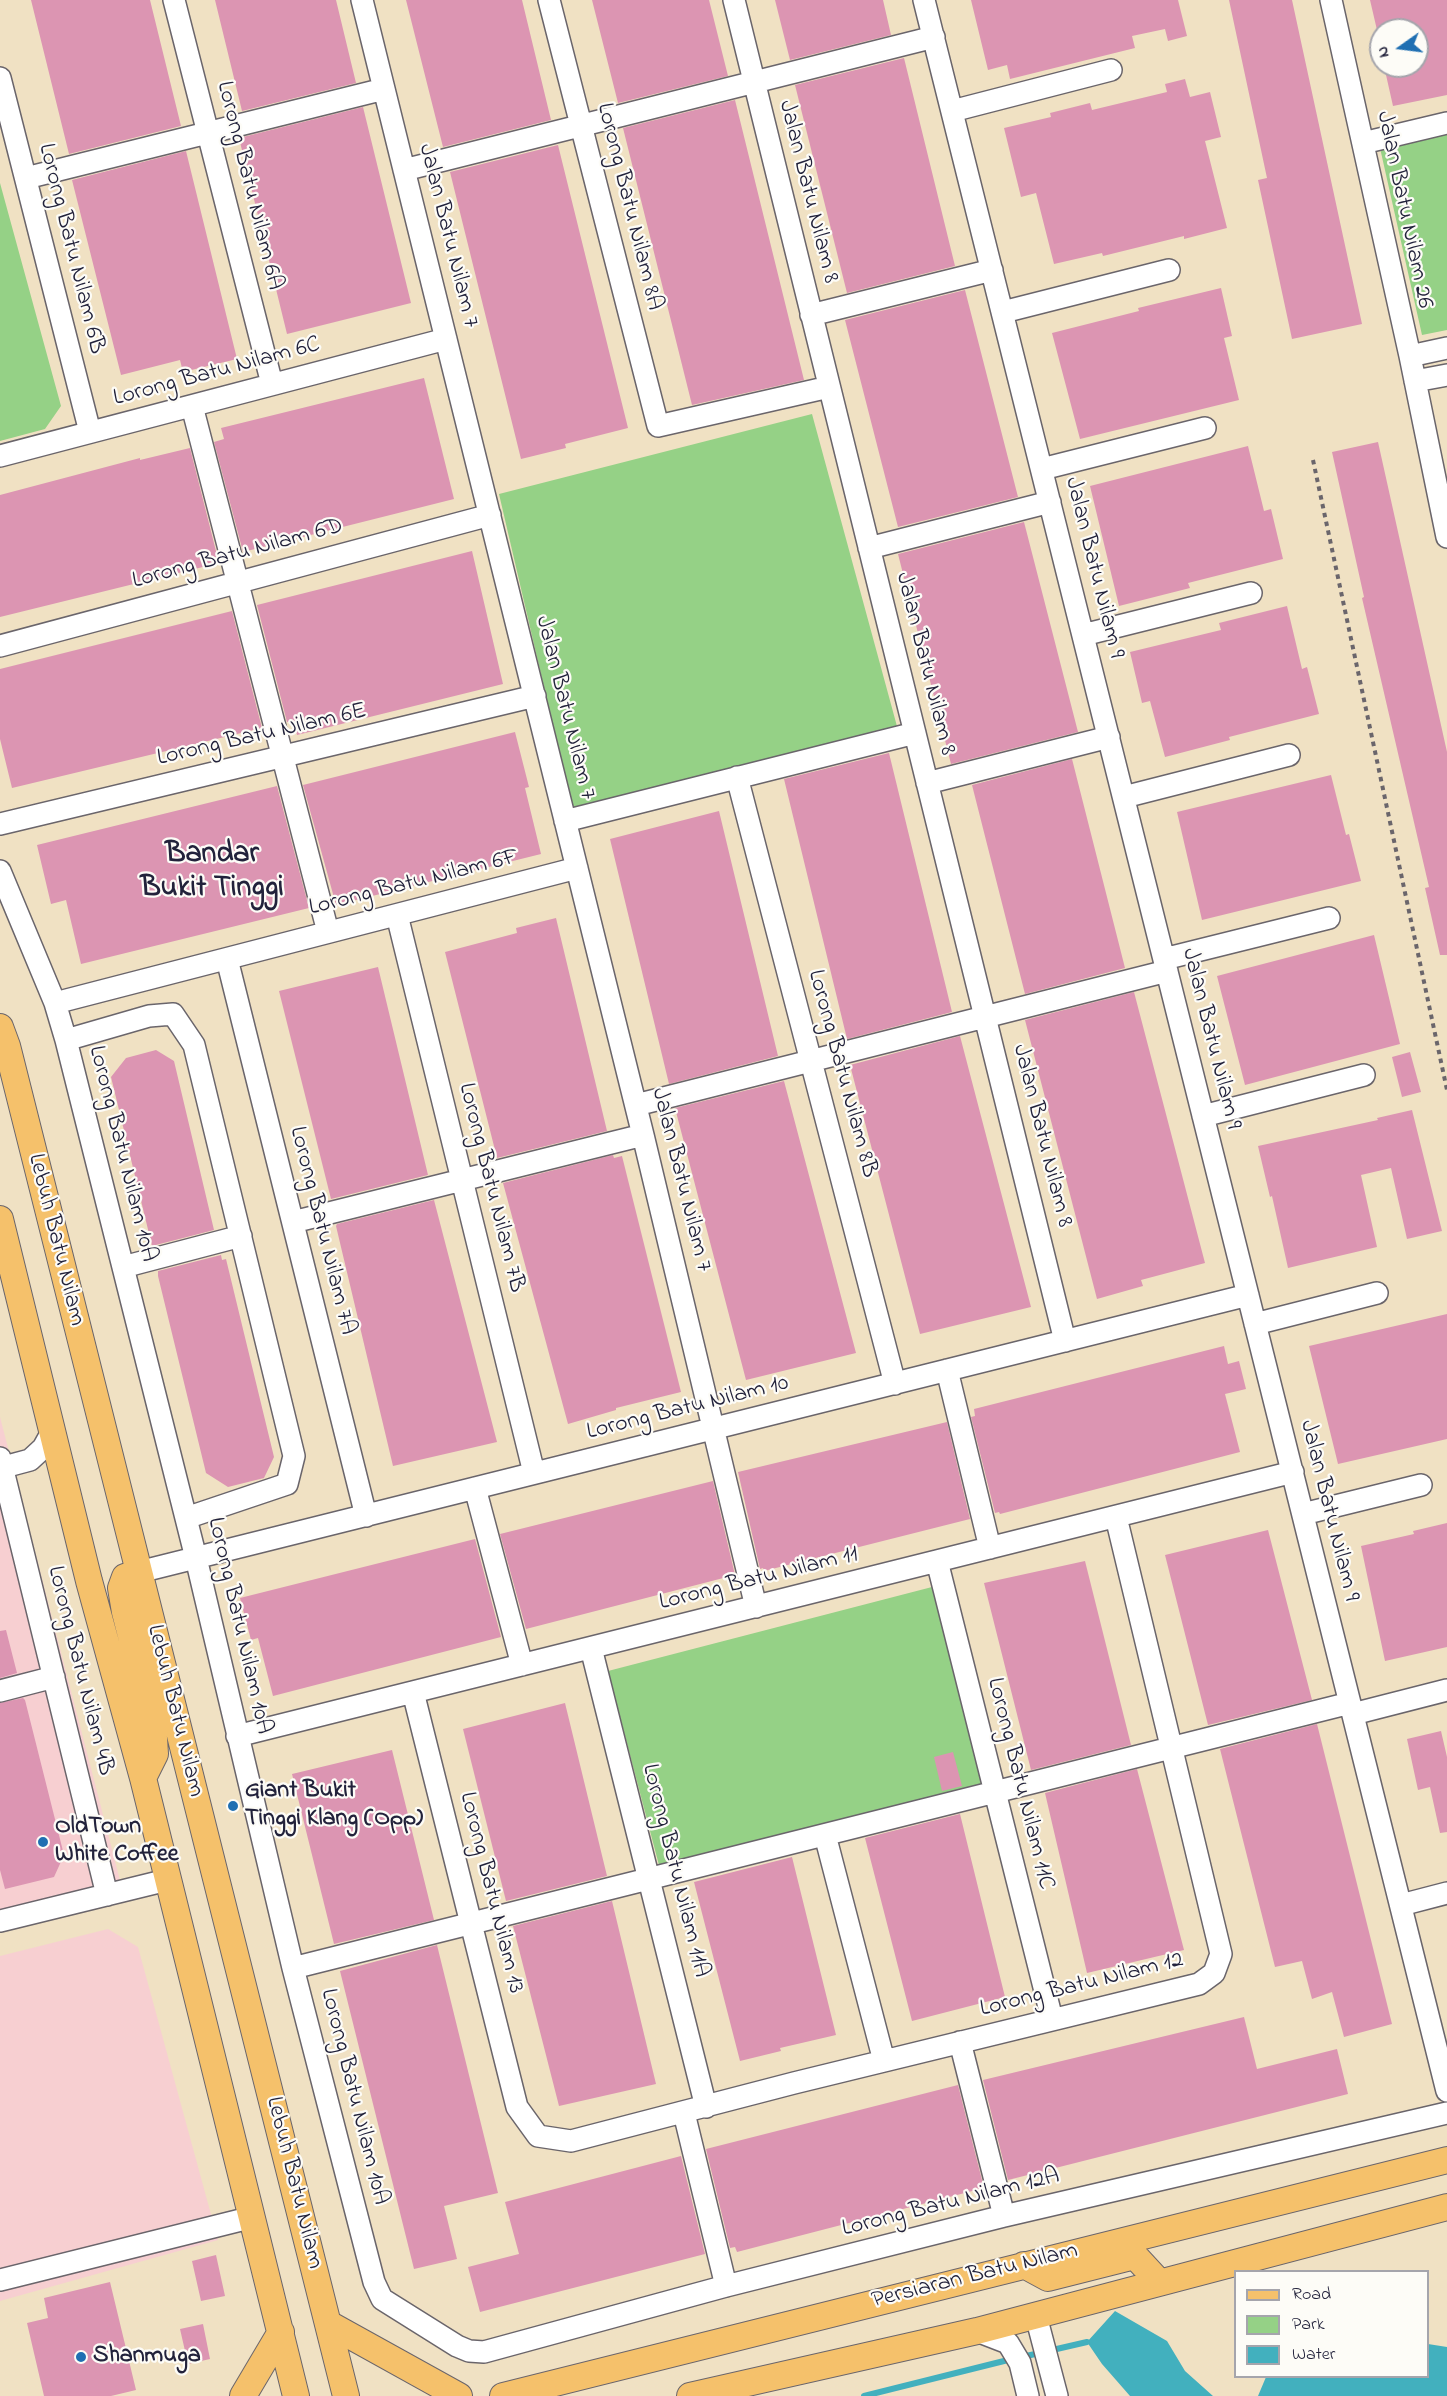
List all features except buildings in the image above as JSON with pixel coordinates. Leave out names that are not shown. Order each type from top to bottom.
[{"type":"main road","name":"Lebuh Batu Nilam","points":[[0,1028],[7,1046],[346,2396]]},
{"type":"main road","name":"Lebuh Batu Nilam","points":[[0,1219],[88,1581],[142,1778],[296,2396]]},
{"type":"main road","points":[[139,1572],[125,1576],[121,1588],[153,1722],[155,1754],[142,1778]]},
{"type":"main road","name":"Persiaran Batu Nilam","points":[[503,2396],[1447,2160]]},
{"type":"main road","points":[[1328,2190],[1354,2200],[1447,2177]]},
{"type":"main road","points":[[690,2396],[977,2331],[1042,2337],[1159,2282],[1447,2207]]},
{"type":"main road","points":[[1024,2265],[1048,2278],[1135,2256],[1159,2282]]},
{"type":"main road","points":[[329,2324],[459,2396]]},
{"type":"main road","points":[[243,2396],[281,2332]]},
{"type":"street","name":"Lorong Batu Nilam 6A","points":[[174,0],[272,384]]},
{"type":"street","name":"Jalan Batu Nilam 7","points":[[362,0],[636,1105],[756,1606]]},
{"type":"street","name":"Lorong Batu Nilam 8A","points":[[549,0],[658,426],[829,387]]},
{"type":"street","name":"Jalan Batu Nilam 8","points":[[734,0],[1065,1341]]},
{"type":"street","name":"Jalan Batu Nilam 9","points":[[924,0],[1447,2091]]},
{"type":"street","name":"Jalan Batu Nilam 26","points":[[1331,0],[1410,356],[1447,537]]},
{"type":"street","points":[[404,170],[934,37]]},
{"type":"street","points":[[952,111],[1111,70]]},
{"type":"street","name":"Lorong Batu Nilam 6B","points":[[0,78],[90,432]]},
{"type":"street","points":[[26,178],[384,89]]},
{"type":"street","points":[[1363,143],[1447,123]]},
{"type":"street","points":[[811,315],[992,270]]},
{"type":"street","points":[[1002,312],[1169,270]]},
{"type":"street","name":"Lorong Batu Nilam 6C","points":[[0,456],[446,339]]},
{"type":"street","points":[[1410,356],[1447,348]]},
{"type":"street","points":[[1415,381],[1447,375]]},
{"type":"street","points":[[192,406],[328,932]]},
{"type":"street","points":[[1042,470],[1205,428]]},
{"type":"street","points":[[869,548],[1050,502]]},
{"type":"street","name":"Lorong Batu Nilam 6D","points":[[0,645],[490,515]]},
{"type":"street","points":[[1083,635],[1251,592]]},
{"type":"street","name":"Lorong Batu Nilam 6E","points":[[0,824],[534,696]]},
{"type":"street","points":[[566,821],[915,733]]},
{"type":"street","points":[[927,783],[1109,737]]},
{"type":"street","points":[[1124,797],[1289,755]]},
{"type":"street","name":"Lorong Batu Nilam 8B","points":[[737,777],[895,1384]]},
{"type":"street","name":"Lorong Batu Nilam 6F","points":[[55,1003],[577,868]]},
{"type":"street","name":"Lorong Batu Nilam 10A","points":[[0,871],[55,1003],[66,1040],[196,1558],[293,1968],[376,2290],[382,2300],[469,2351]]},
{"type":"street","name":"Lorong Batu Nilam 7B","points":[[397,915],[534,1473]]},
{"type":"street","points":[[636,1105],[985,1017],[1329,918]]},
{"type":"street","name":"Lorong Batu Nilam 7A","points":[[226,959],[366,1516]]},
{"type":"street","points":[[66,1040],[149,1016],[173,1014],[194,1045],[294,1456],[287,1484],[186,1518]]},
{"type":"street","points":[[1203,1116],[1364,1075]]},
{"type":"street","points":[[292,1222],[643,1135]]},
{"type":"street","points":[[123,1267],[241,1236]]},
{"type":"street","points":[[1255,1324],[1377,1293]]},
{"type":"street","name":"Lorong Batu Nilam 10","points":[[139,1572],[1248,1295]]},
{"type":"street","points":[[947,1370],[990,1548]]},
{"type":"street","points":[[1,1464],[30,1460],[43,1448],[53,1430]]},
{"type":"street","name":"Lorong Batu Nilam 4B","points":[[1,1464],[107,1896]]},
{"type":"street","name":"Lorong Batu Nilam 11","points":[[237,1736],[1293,1472]]},
{"type":"street","points":[[1303,1514],[1421,1485]]},
{"type":"street","points":[[475,1488],[522,1665]]},
{"type":"street","name":"Lorong Batu Nilam 12","points":[[517,2107],[538,2136],[571,2141],[1199,1984],[1214,1973],[1221,1954],[1116,1517]]},
{"type":"street","name":"Lorong Batu Nilam 11C","points":[[937,1561],[1052,2019]]},
{"type":"street","name":"Lorong Batu Nilam 11A","points":[[591,1648],[706,2107]]},
{"type":"street","points":[[0,1691],[54,1677]]},
{"type":"street","points":[[293,1968],[1173,1747],[1447,1690]]},
{"type":"street","name":"Lorong Batu Nilam 13","points":[[413,1692],[517,2107]]},
{"type":"street","points":[[825,1835],[884,2061]]},
{"type":"street","points":[[0,1921],[166,1880]]},
{"type":"street","points":[[1401,1905],[1447,1893]]},
{"type":"street","points":[[960,2042],[1004,2216]]},
{"type":"street","points":[[684,2113],[726,2286]]},
{"type":"street","name":"Lorong Batu Nilam 12A","points":[[469,2351],[484,2352],[726,2286],[1004,2216],[1447,2113]]},
{"type":"street","points":[[0,2280],[253,2217]]},
{"type":"street","points":[[977,2331],[1008,2343],[1020,2363],[1028,2396]]},
{"type":"street","points":[[1042,2337],[1057,2396]]},
{"type":"path","points":[[1314,460],[1447,1090]]},
{"type":"shaded area","points":[[0,1417],[122,1888],[0,1920]]},
{"type":"shaded area","points":[[108,1929],[138,1947],[218,2240],[0,2301],[0,1956]]},
{"type":"green space","points":[[1447,134],[1447,330],[1422,335],[1380,148]]},
{"type":"green space","points":[[0,183],[61,406],[45,429],[0,441]]},
{"type":"green space","points":[[812,414],[898,730],[573,812],[499,494]]},
{"type":"green space","points":[[932,1587],[984,1785],[660,1869],[608,1671]]},
{"type":"water","points":[[1115,2311],[1167,2341],[1185,2371],[1213,2396],[1130,2396],[1102,2364],[1087,2342]]},
{"type":"water","points":[[1429,2344],[1447,2347],[1447,2396],[1258,2396],[1266,2378],[1429,2378]]},
{"type":"waterway","points":[[1022,2357],[1087,2342]]},
{"type":"waterway","points":[[864,2396],[1012,2359]]},
{"type":"place","name":"Giant Bukit Tinggi Klang (Opp)","points":[[233,1806]]},
{"type":"place","name":"OldTown White Coffee","points":[[43,1842]]},
{"type":"place","name":"Shanmuga","points":[[81,2357]]},
{"type":"district","name":"Bandar Bukit Tinggi","points":[[212,873]]}]
